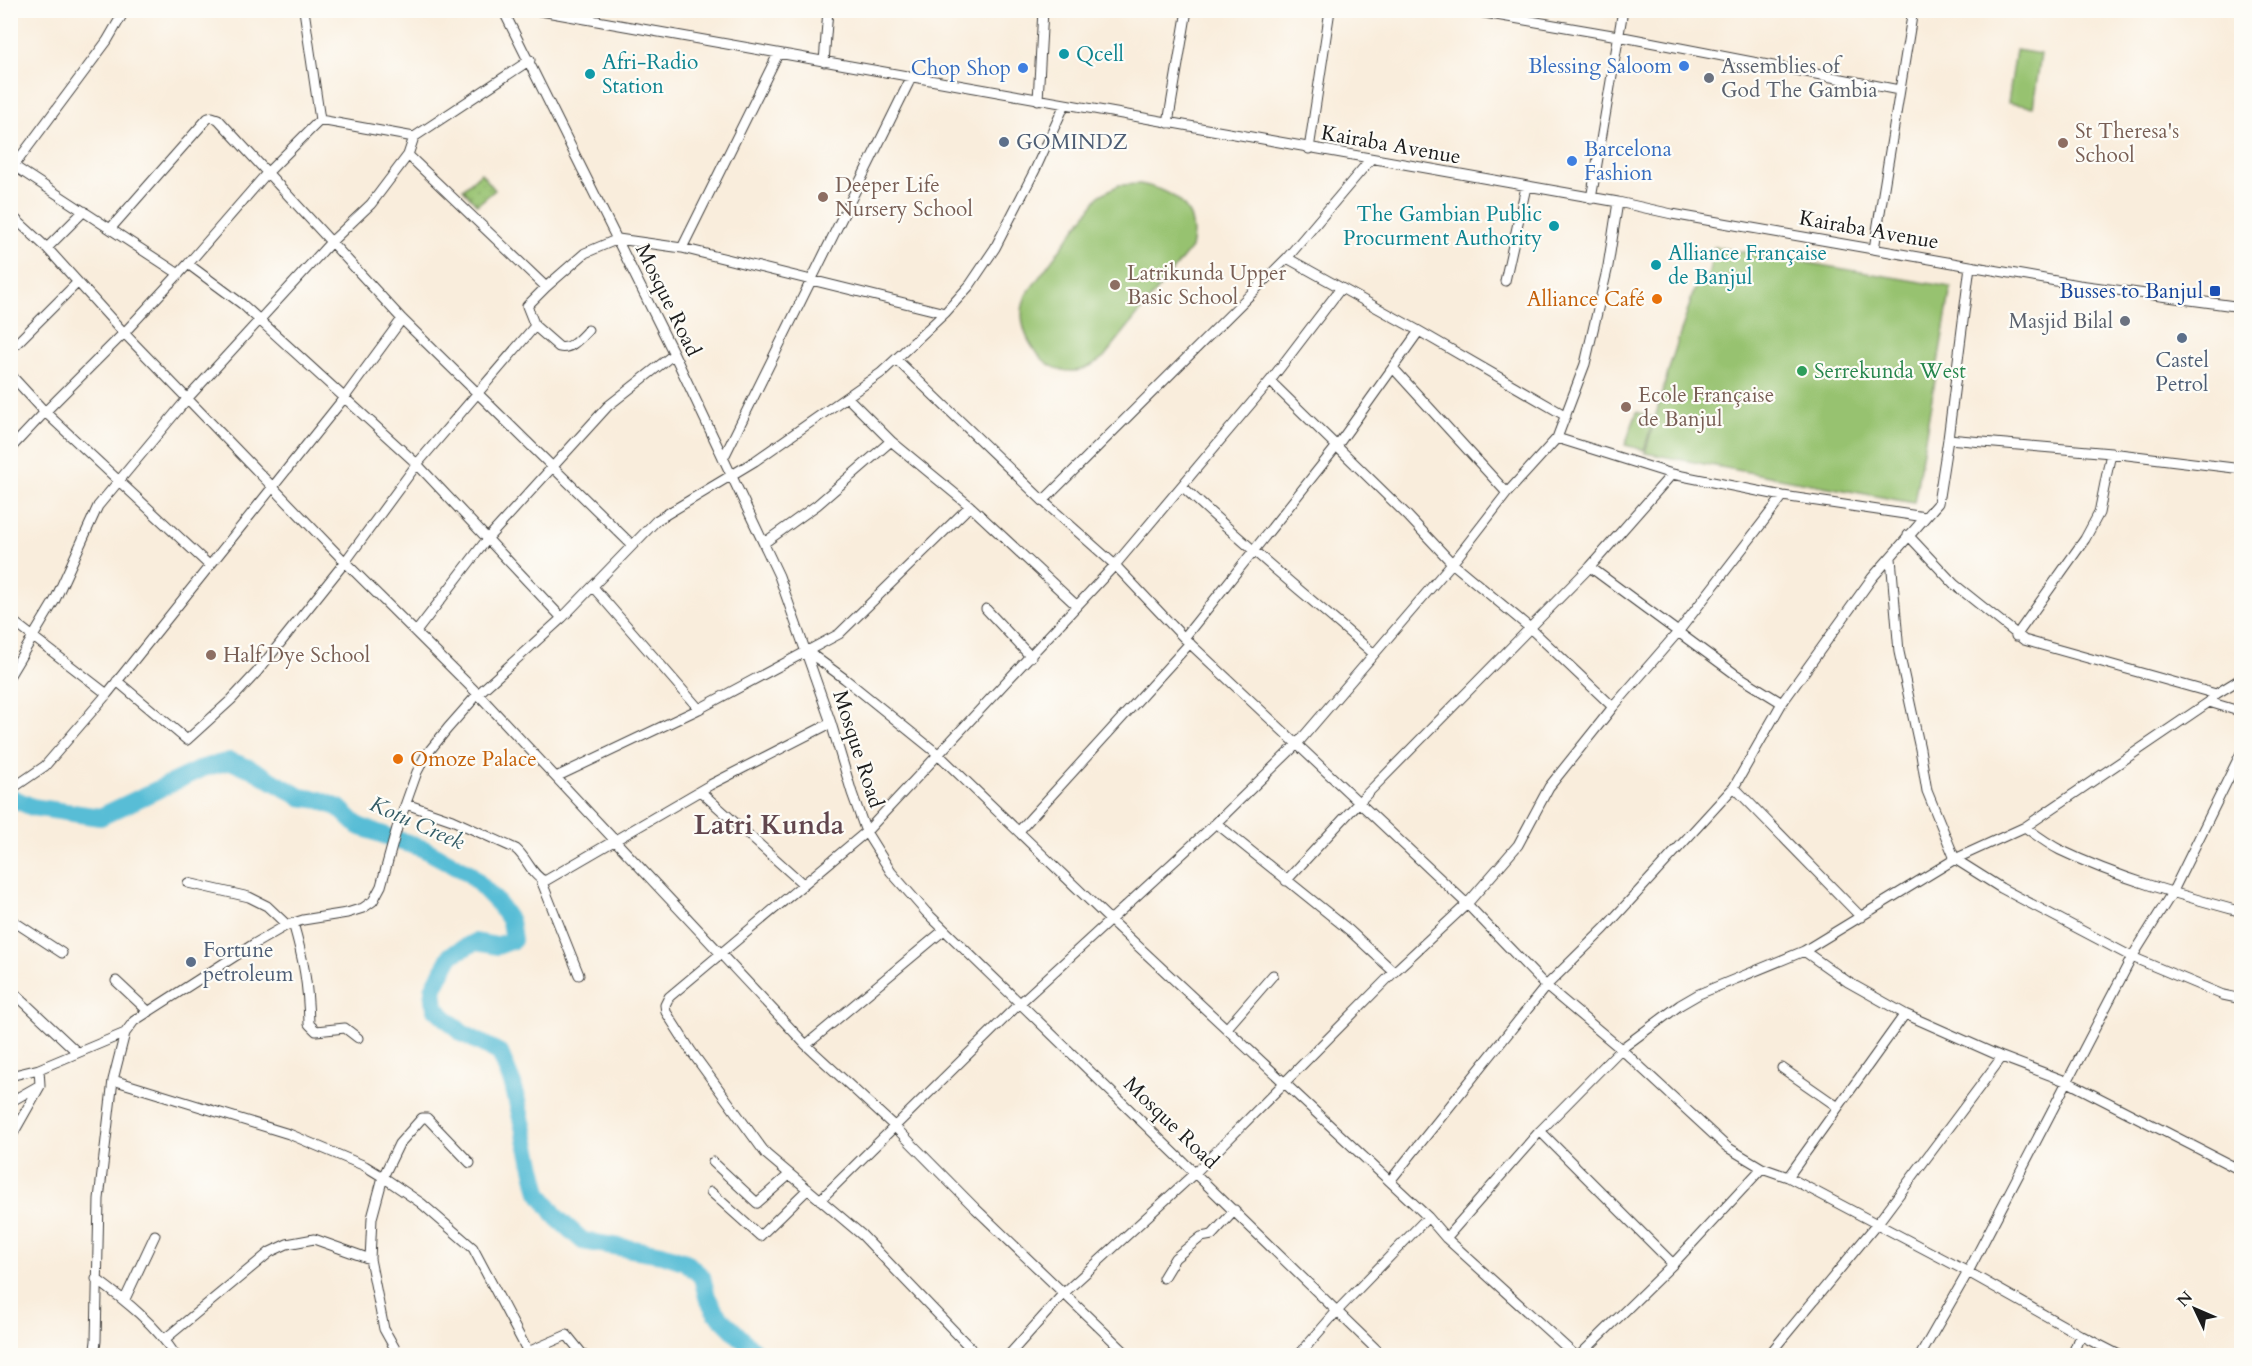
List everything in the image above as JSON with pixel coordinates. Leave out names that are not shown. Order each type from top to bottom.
[{"type":"street","points":[[125,10],[107,41],[12,168],[84,211],[179,274]]},
{"type":"street","points":[[304,10],[320,120]]},
{"type":"street","name":"Mosque Road","points":[[503,10],[618,239],[764,543],[787,595],[807,651],[852,793],[866,831],[878,853],[898,880],[944,930],[1196,1172],[1383,1356]]},
{"type":"street","name":"Kairaba Avenue","points":[[535,10],[1370,160],[1618,202],[1672,214],[2079,285],[2241,308]]},
{"type":"street","points":[[824,62],[828,10]]},
{"type":"street","points":[[1038,100],[1043,10]]},
{"type":"street","points":[[1168,123],[1187,10]]},
{"type":"street","points":[[1309,149],[1330,10]]},
{"type":"street","points":[[1467,10],[1618,36],[1899,90]]},
{"type":"street","points":[[1591,199],[1623,10]]},
{"type":"street","points":[[1874,249],[1913,10]]},
{"type":"street","points":[[682,248],[778,54]]},
{"type":"street","points":[[10,675],[55,600],[98,506],[187,399],[331,242],[371,204],[408,155],[414,137],[530,60]]},
{"type":"street","points":[[723,459],[911,78]]},
{"type":"street","points":[[94,1356],[99,1199],[113,1080],[125,1033],[134,1022],[149,1012],[254,944],[290,924],[347,913],[363,908],[374,901],[381,886],[395,835],[417,772],[426,755],[478,694],[562,618],[657,520],[731,475],[847,397],[897,360],[945,314],[970,285],[995,248],[1035,170],[1065,104]]},
{"type":"street","points":[[110,229],[208,118],[218,119],[402,319],[478,391],[632,545]]},
{"type":"street","points":[[320,120],[414,137]]},
{"type":"street","points":[[10,448],[124,333],[267,173],[320,120]]},
{"type":"street","points":[[408,155],[546,286]]},
{"type":"street","points":[[1043,501],[1287,258],[1370,160]]},
{"type":"street","points":[[1505,281],[1527,187]]},
{"type":"street","points":[[820,1200],[1020,1003],[1216,823],[1297,744],[1452,563],[1507,493],[1557,438],[1585,364],[1608,266],[1618,202]]},
{"type":"street","points":[[47,248],[84,211]]},
{"type":"street","points":[[10,214],[47,248],[124,333],[345,562],[478,694],[806,1045],[894,1126],[976,1209],[1065,1292],[1129,1356]]},
{"type":"street","points":[[588,330],[574,344],[564,348],[559,347],[535,326],[526,306],[585,253],[618,239],[682,248],[945,314]]},
{"type":"street","points":[[1287,258],[1566,416]]},
{"type":"street","points":[[188,264],[260,321],[417,464],[562,618]]},
{"type":"street","points":[[1390,1181],[1546,986],[1604,929],[1734,787],[1782,703],[1872,578],[1938,503],[1970,266]]},
{"type":"street","points":[[10,350],[77,283]]},
{"type":"street","points":[[978,1356],[862,1235],[766,1154],[691,1051],[666,1012],[665,1005],[669,997],[720,952],[866,831],[1031,657],[1076,605],[1115,565],[1182,486],[1270,381],[1341,288]]},
{"type":"street","points":[[12,788],[45,766],[107,694],[344,398],[402,319]]},
{"type":"street","points":[[117,681],[187,740],[231,700],[257,672],[345,562],[417,464],[535,326]]},
{"type":"street","points":[[1019,831],[1187,641],[1254,550],[1337,446],[1419,331]]},
{"type":"street","points":[[416,632],[488,538],[608,406],[674,354]]},
{"type":"street","points":[[897,360],[1043,501],[1115,565],[1187,641],[1467,904],[1546,986],[1621,1049],[1727,1147],[1762,1168],[1788,1178],[1968,1272],[2121,1356]]},
{"type":"street","points":[[1394,369],[1507,493]]},
{"type":"street","points":[[10,374],[45,412],[210,566]]},
{"type":"street","points":[[1270,381],[1452,563],[1530,628],[1613,707]]},
{"type":"street","points":[[847,397],[891,441],[970,506],[1076,605]]},
{"type":"street","points":[[1557,438],[1672,474],[1783,496],[1925,518]]},
{"type":"street","points":[[1948,439],[2111,453],[2241,469]]},
{"type":"street","points":[[764,543],[817,505],[891,441]]},
{"type":"street","points":[[2016,636],[2085,539],[2099,513],[2111,453]]},
{"type":"street","points":[[1286,881],[1359,802],[1590,567],[1672,474]]},
{"type":"street","points":[[1182,486],[1226,527],[1374,654]]},
{"type":"street","points":[[1008,1356],[1065,1292],[1196,1172],[1394,972],[1467,904],[1518,845],[1549,786],[1678,631],[1783,496]]},
{"type":"street","points":[[556,777],[699,709],[839,634],[970,506]]},
{"type":"street","points":[[1908,535],[1954,584],[2016,636],[2216,694]]},
{"type":"street","points":[[1891,558],[1899,652],[1927,791],[1955,859],[2001,888],[2132,957],[2223,995],[2241,999]]},
{"type":"street","points":[[1590,567],[1735,674],[1782,703]]},
{"type":"street","points":[[593,587],[699,709]]},
{"type":"street","points":[[986,609],[1031,657]]},
{"type":"street","points":[[10,619],[107,694]]},
{"type":"street","points":[[807,651],[938,754],[1110,920],[1428,1217],[1446,1238],[1577,1356],[1673,1264],[1762,1168]]},
{"type":"street","points":[[1446,1238],[1540,1131],[1621,1049],[1680,1005],[1700,994],[1804,951],[1955,859],[2025,827],[2241,678]]},
{"type":"street","points":[[2209,702],[2241,712]]},
{"type":"street","points":[[541,880],[545,881],[700,791],[831,723]]},
{"type":"street","points":[[1920,1356],[1968,1272],[2132,957],[2172,893],[2241,751]]},
{"type":"street","points":[[1734,787],[1861,917]]},
{"type":"street","points":[[700,791],[803,884]]},
{"type":"street","points":[[406,804],[452,820],[516,849],[524,856],[541,880],[579,975]]},
{"type":"street","points":[[1216,823],[1349,930],[1394,972]]},
{"type":"street","points":[[2025,827],[2058,849],[2172,893],[2241,912]]},
{"type":"street","points":[[188,883],[249,897],[267,906],[290,924],[305,966],[309,987],[309,1024],[316,1031],[345,1028],[357,1038]]},
{"type":"street","points":[[10,919],[62,953]]},
{"type":"street","points":[[806,1045],[944,930]]},
{"type":"street","points":[[1804,951],[1848,982],[1905,1014],[2002,1057],[2068,1082],[2241,1171]]},
{"type":"street","points":[[1227,1029],[1273,975]]},
{"type":"street","points":[[116,981],[149,1012]]},
{"type":"street","points":[[10,989],[14,1001],[77,1052]]},
{"type":"street","points":[[1788,1178],[1905,1014]]},
{"type":"street","points":[[10,1076],[39,1069],[125,1033]]},
{"type":"street","points":[[1768,1356],[1877,1224],[2002,1057]]},
{"type":"street","points":[[1782,1068],[1838,1107]]},
{"type":"street","points":[[10,1139],[40,1085],[39,1069]]},
{"type":"street","points":[[113,1080],[289,1134],[365,1166],[421,1203],[473,1248],[528,1352],[567,1335],[584,1356]]},
{"type":"street","points":[[10,1102],[40,1085]]},
{"type":"street","points":[[399,1356],[384,1329],[370,1259],[372,1218],[383,1177],[399,1144],[422,1118],[427,1118],[470,1163]]},
{"type":"street","points":[[1540,1131],[1673,1264]]},
{"type":"street","points":[[713,1162],[757,1203],[790,1174]]},
{"type":"street","points":[[711,1192],[760,1236],[808,1190]]},
{"type":"street","points":[[1163,1278],[1175,1258],[1201,1237],[1212,1235],[1235,1210]]},
{"type":"street","points":[[1298,1356],[1337,1311],[1428,1217]]},
{"type":"street","points":[[125,1299],[156,1235]]},
{"type":"street","points":[[165,1339],[270,1252],[287,1244],[314,1239],[370,1259]]},
{"type":"street","points":[[96,1279],[125,1299],[165,1339],[176,1356]]},
{"type":"street","points":[[2072,1356],[2080,1335]]},
{"type":"green space","points":[[2016,50],[2041,54],[2033,107],[2008,103]]},
{"type":"green space","points":[[481,173],[495,190],[477,205],[463,189]]},
{"type":"green space","points":[[1140,184],[1164,191],[1182,204],[1192,223],[1191,248],[1104,357],[1078,371],[1053,367],[1037,353],[1026,334],[1022,313],[1026,295],[1100,195],[1119,185]]},
{"type":"green space","name":"Serrekunda West","points":[[1714,247],[1951,287],[1914,503],[1645,453],[1696,285],[1706,287]]},
{"type":"green space","points":[[1637,412],[1654,418],[1644,450],[1625,445]]},
{"type":"waterway","name":"Kotu Creek","points":[[10,797],[32,807],[100,817],[203,768],[230,761],[252,769],[300,797],[320,800],[339,808],[358,826],[424,849],[469,873],[497,902],[510,921],[513,940],[497,946],[475,942],[451,955],[433,989],[435,1008],[462,1033],[500,1053],[513,1085],[539,1192],[557,1218],[583,1241],[662,1254],[686,1262],[702,1277],[707,1297],[716,1313],[759,1356]]},
{"type":"place","name":"Qcell","points":[[1064,54]]},
{"type":"place","name":"Blessing Saloom","points":[[1684,66]]},
{"type":"place","name":"Chop Shop","points":[[1023,68]]},
{"type":"place","name":"Afri-Radio Station","points":[[590,74]]},
{"type":"place","name":"Assemblies of God The Gambia","points":[[1709,78]]},
{"type":"place","name":"GOMINDZ","points":[[1004,142]]},
{"type":"place","name":"St Theresa's School","points":[[2063,143]]},
{"type":"place","name":"Barcelona Fashion","points":[[1572,161]]},
{"type":"place","name":"Deeper Life Nursery School","points":[[823,197]]},
{"type":"place","name":"The Gambian Public Procurment Authority","points":[[1554,226]]},
{"type":"place","name":"Alliance Française de Banjul","points":[[1656,265]]},
{"type":"place","name":"Latrikunda Upper Basic School","points":[[1115,285]]},
{"type":"place","name":"Busses to Banjul","points":[[2215,291]]},
{"type":"place","name":"Alliance Café","points":[[1657,299]]},
{"type":"place","name":"Masjid Bilal","points":[[2125,321]]},
{"type":"place","name":"Castel Petrol","points":[[2182,338]]},
{"type":"place","name":"Serrekunda West","points":[[1802,371]]},
{"type":"place","name":"Ecole Française de Banjul","points":[[1626,407]]},
{"type":"place","name":"Half Dye School","points":[[211,655]]},
{"type":"place","name":"Omoze Palace","points":[[398,759]]},
{"type":"place","name":"Fortune petroleum","points":[[191,962]]},
{"type":"district","name":"Latri Kunda","points":[[769,825]]}]
